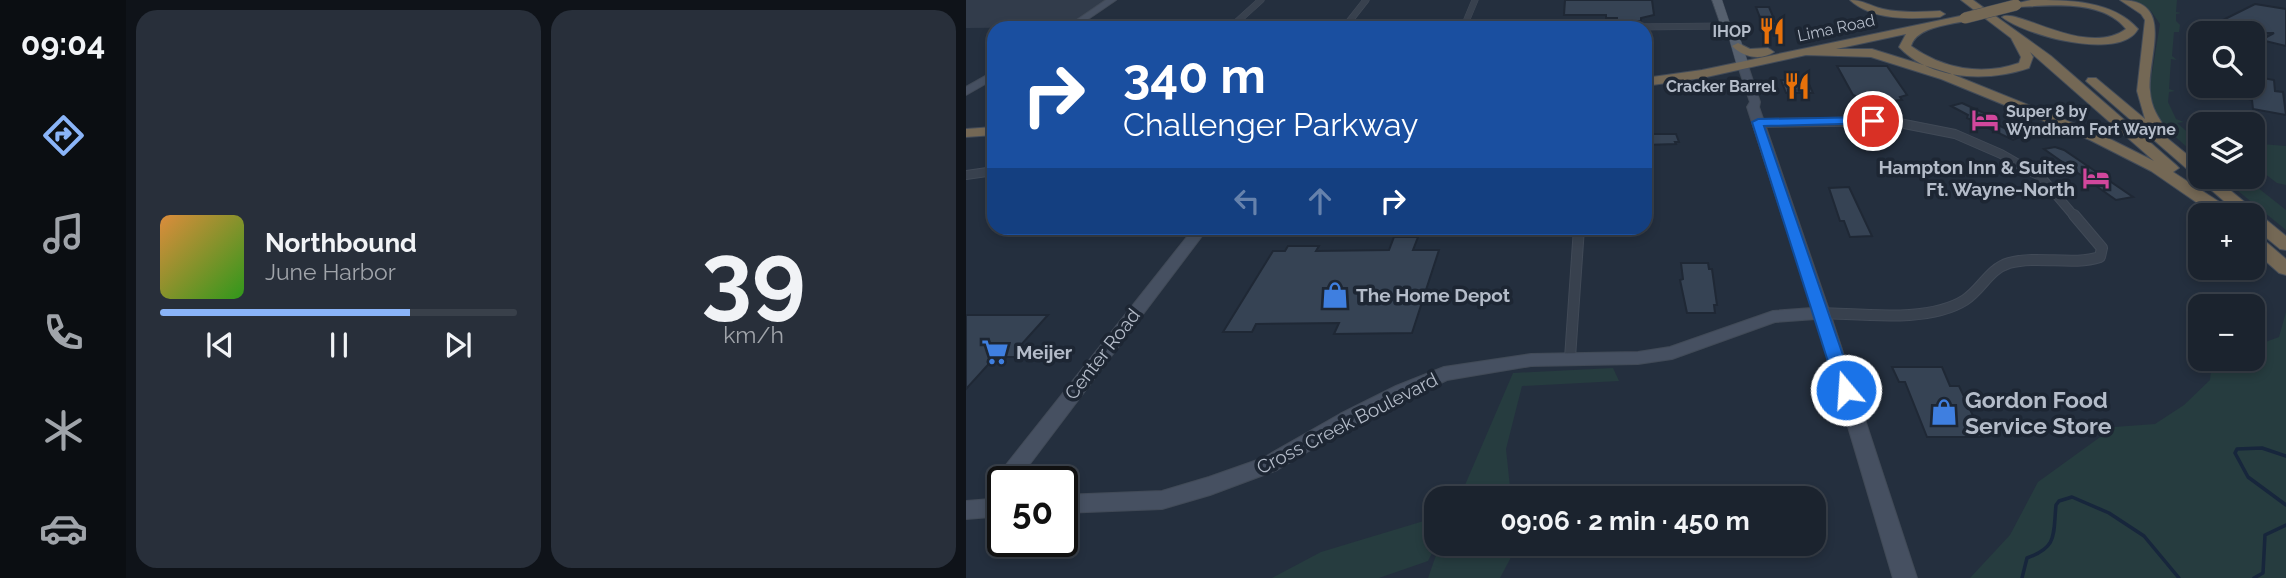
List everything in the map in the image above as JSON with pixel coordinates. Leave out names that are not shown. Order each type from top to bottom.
[{"type":"highway","points":[[1844,0],[1880,30]]},
{"type":"highway","points":[[1855,0],[1881,11],[1959,14]]},
{"type":"highway","name":"Lima Road","points":[[1652,81],[1702,74],[1780,51],[2034,0]]},
{"type":"highway","points":[[2125,0],[2144,12],[2150,20],[2143,66],[2142,95],[2146,109],[2154,125],[2188,161]]},
{"type":"highway","points":[[1970,1],[2040,31],[2077,39],[2115,39],[2124,37],[2132,29],[2120,18],[2082,5],[2014,3]]},
{"type":"highway","points":[[1970,1],[2014,33],[2211,203]]},
{"type":"highway","name":"Lima Road","points":[[1652,74],[1807,52],[1940,23],[1959,14]]},
{"type":"highway","points":[[2007,17],[2062,56],[2188,163]]},
{"type":"highway","points":[[1940,23],[1912,33],[1906,39],[1905,47],[1931,64],[1958,69],[1996,72],[2025,65],[2027,57],[2014,33]]},
{"type":"highway","points":[[1738,46],[1748,53],[1780,51]]},
{"type":"highway","points":[[1807,52],[1872,53],[1945,76],[2095,137],[2157,168],[2208,203]]},
{"type":"highway","points":[[1702,74],[1728,76],[1738,81]]},
{"type":"highway","points":[[966,123],[987,122]]},
{"type":"highway","points":[[966,133],[987,132]]},
{"type":"highway","points":[[2219,189],[2236,203]]},
{"type":"highway","points":[[2265,228],[2286,246]]},
{"type":"highway","points":[[2265,250],[2286,269]]},
{"type":"main road","points":[[1080,21],[1112,0]]},
{"type":"main road","points":[[1717,0],[1726,26],[1732,29],[1738,46],[1738,81],[1745,102],[1756,116]]},
{"type":"main road","points":[[1726,26],[1723,29],[1755,102],[1756,116],[1822,313],[1905,578]]},
{"type":"main road","points":[[966,92],[987,78]]},
{"type":"main road","name":"Center Road","points":[[1017,466],[1196,235]]},
{"type":"main road","name":"Cross Creek Boulevard","points":[[1078,503],[1162,500],[1210,486],[1269,464],[1347,419],[1444,374],[1494,364],[1570,358],[1638,358],[1672,353],[1773,317],[1822,313]]},
{"type":"street","points":[[1238,21],[1261,0]]},
{"type":"street","points":[[1350,21],[1366,0]]},
{"type":"street","points":[[1466,21],[1475,0]]},
{"type":"street","points":[[1652,27],[1726,26]]},
{"type":"street","name":"Cross Creek Boulevard","points":[[1756,116],[1820,121],[1889,121],[1955,134],[2040,177],[2100,244],[2103,252],[2100,257],[2094,259],[2027,260],[2004,264],[1995,269],[1976,292],[1958,304],[1935,311],[1911,314],[1822,313]]},
{"type":"street","points":[[966,175],[987,172]]},
{"type":"street","points":[[1570,358],[1579,235]]},
{"type":"shaded area","points":[[966,0],[1108,0],[1076,21],[987,21],[987,28],[966,28]]},
{"type":"green space","points":[[2133,0],[2177,0],[2176,12],[2181,13],[2176,14],[2176,21],[2180,25],[2179,32],[2174,32],[2172,56],[2177,60],[2171,59],[2169,89],[2175,91],[2169,92],[2168,102],[2176,119],[2184,122],[2177,123],[2188,133],[2188,148],[2158,121],[2148,97],[2160,24],[2151,11]]},
{"type":"green space","points":[[2265,144],[2286,146],[2286,185],[2277,183],[2265,174]]},
{"type":"green space","points":[[2236,189],[2259,189],[2286,210],[2286,230],[2265,213],[2265,203],[2253,203]]},
{"type":"green space","points":[[2286,312],[2286,578],[1970,578],[2010,535],[2038,482],[2114,427],[2155,424],[2184,405],[2210,380],[2211,371],[2265,371],[2265,342],[2279,337]]},
{"type":"green space","points":[[1613,368],[1619,381],[1522,386],[1506,449],[1510,486],[1465,486],[1513,373]]},
{"type":"green space","points":[[1424,521],[1424,556],[1430,556],[1428,561],[1379,578],[1272,578],[1321,552]]},
{"type":"green space","points":[[1436,556],[1512,556],[1500,578],[1428,578]]},
{"type":"building","points":[[1565,0],[1652,0],[1654,15],[1641,18],[1641,21],[1617,21],[1617,18],[1606,18],[1606,15],[1564,15]]},
{"type":"building","points":[[2255,4],[2286,9],[2286,46],[2265,41],[2265,38],[2274,33],[2265,33],[2265,21],[2221,21]]},
{"type":"building","points":[[1756,7],[1769,7],[1780,33],[1766,33]]},
{"type":"building","points":[[1837,66],[1887,66],[1907,95],[1900,97],[1902,100],[1891,101],[1893,104],[1865,101],[1853,95]]},
{"type":"building","points":[[2265,78],[2274,80],[2275,91],[2283,92],[2286,115],[2253,109],[2252,100],[2245,98],[2265,98]]},
{"type":"building","name":"Cracker Barrel","points":[[1781,80],[1807,80],[1813,93],[1786,93]]},
{"type":"building","name":"Super 8 by Wyndham Fort Wayne","points":[[1962,103],[1997,119],[1991,122],[2022,136],[2013,140],[1967,118],[1968,115],[1951,106]]},
{"type":"building","points":[[1652,134],[1676,134],[1679,142],[1675,142],[1676,144],[1652,145]]},
{"type":"building","name":"Hampton Inn & Suites Ft. Wayne-North","points":[[2055,147],[2064,150],[2133,197],[2116,200],[2044,149]]},
{"type":"building","points":[[1849,187],[1872,236],[1850,237],[1844,221],[1840,221],[1829,188]]},
{"type":"building","name":"The Home Depot","points":[[1394,237],[1418,237],[1413,250],[1439,250],[1412,333],[1334,334],[1339,323],[1256,324],[1252,332],[1223,332],[1273,251],[1285,251],[1288,246],[1319,246],[1316,251],[1389,250]]},
{"type":"building","points":[[1681,263],[1708,263],[1709,269],[1712,269],[1717,305],[1714,305],[1715,313],[1687,313],[1680,280],[1683,279]]},
{"type":"building","name":"Meijer","points":[[966,315],[1048,315],[1020,346],[1028,346],[1019,357],[995,357],[966,389]]},
{"type":"building","name":"Gordon Food Service Store","points":[[1892,367],[1942,367],[1950,386],[1959,386],[1983,437],[1927,437],[1905,382],[1899,382]]},
{"type":"waterway","points":[[2286,456],[2262,448],[2237,449],[2235,453],[2248,477],[2286,505]]},
{"type":"waterway","points":[[2022,578],[2027,558],[2044,549],[2052,539],[2056,505],[2059,501],[2072,497],[2109,513],[2144,536],[2179,578]]},
{"type":"waterway","points":[[2254,578],[2263,573],[2265,535],[2286,525]]},
{"type":"place","name":"IHOP","points":[[1772,31]]},
{"type":"place","name":"Cracker Barrel","points":[[1797,86]]},
{"type":"place","name":"Super 8 by Wyndham Fort Wayne","points":[[1985,120]]},
{"type":"place","name":"Hampton Inn & Suites Ft. Wayne-North","points":[[2096,178]]},
{"type":"place","name":"The Home Depot","points":[[1335,295]]},
{"type":"place","name":"Meijer","points":[[995,352]]},
{"type":"place","name":"Gordon Food Service Store","points":[[1944,412]]},
{"type":"route","points":[[1846,390],[1758,122],[1873,121]]}]
